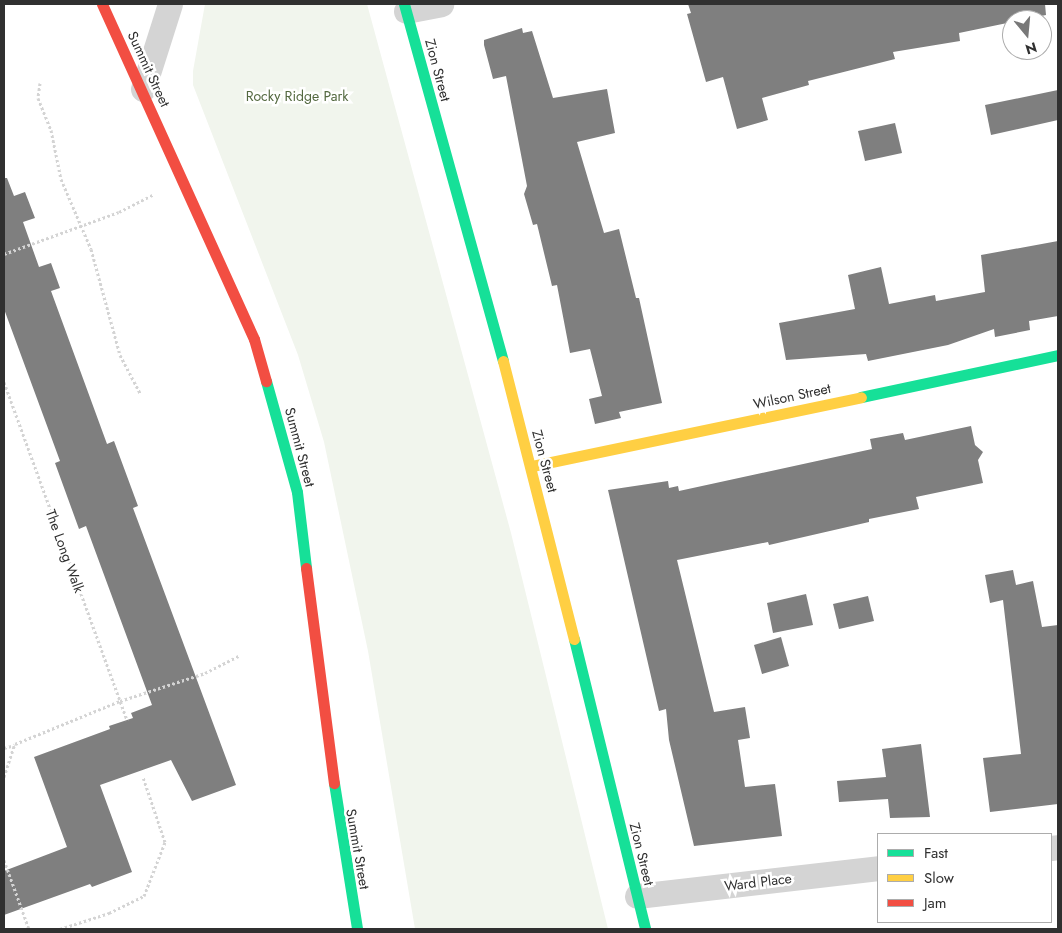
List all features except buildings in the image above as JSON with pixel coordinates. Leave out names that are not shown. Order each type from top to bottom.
[{"type":"street","name":"Summit Street","points":[[102,4],[143,90],[254,339],[297,492],[324,723],[357,929]]},
{"type":"street","points":[[143,90],[170,4]]},
{"type":"street","points":[[405,8],[441,4]]},
{"type":"street","name":"Zion Street","points":[[405,8],[532,466],[645,929]]},
{"type":"street","name":"Wilson Street","points":[[532,466],[1058,355]]},
{"type":"street","name":"Ward Place","points":[[637,896],[877,868]]},
{"type":"path","points":[[40,82],[38,98],[50,130],[61,179],[82,225],[120,355],[140,393]]},
{"type":"path","points":[[4,254],[82,225],[153,195]]},
{"type":"path","name":"The Long Walk","points":[[4,382],[127,720]]},
{"type":"path","points":[[4,748],[120,701],[205,673],[240,655]]},
{"type":"path","points":[[4,777],[15,744]]},
{"type":"path","points":[[60,929],[109,913],[144,896],[165,842],[143,777]]},
{"type":"path","points":[[4,860],[30,929]]},
{"type":"green space","name":"Rocky Ridge Park","points":[[205,4],[367,4],[511,533],[608,929],[415,929],[368,651],[324,442],[298,355],[193,85],[193,71]]},
{"type":"traffic: fast","points":[[404,4],[503,361]]},
{"type":"traffic: fast","points":[[861,397],[1058,355]]},
{"type":"traffic: fast","points":[[266,381],[297,492],[306,568]]},
{"type":"traffic: fast","points":[[574,639],[645,929]]},
{"type":"traffic: fast","points":[[334,783],[357,929]]},
{"type":"traffic: slow","points":[[503,361],[574,639]]},
{"type":"traffic: slow","points":[[532,466],[861,397]]},
{"type":"traffic: jam","points":[[102,4],[254,339],[266,381]]},
{"type":"traffic: jam","points":[[306,568],[334,783]]}]
